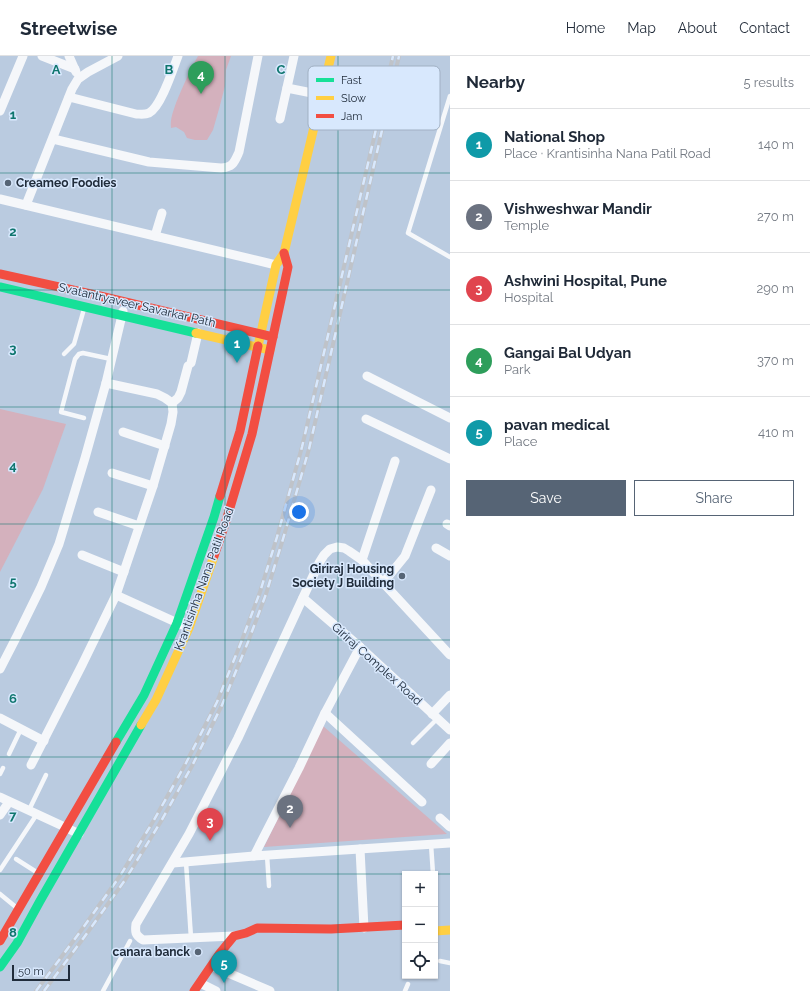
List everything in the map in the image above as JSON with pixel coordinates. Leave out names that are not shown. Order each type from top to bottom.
[{"type":"main road","name":"Krantisinha Nana Patil Road","points":[[329,66],[331,56]]},
{"type":"main road","name":"Krantisinha Nana Patil Road","points":[[1,938],[144,695],[177,623],[214,517],[240,431],[276,265],[284,253],[314,130]]},
{"type":"main road","name":"Krantisinha Nana Patil Road","points":[[2,962],[17,943],[156,700],[189,628],[226,521],[252,434],[288,268],[284,253]]},
{"type":"main road","name":"Svatantryaveer Savarkar Path","points":[[0,274],[273,337]]},
{"type":"main road","name":"Svatantryaveer Savarkar Path","points":[[0,287],[270,350]]},
{"type":"main road","points":[[438,923],[450,922]]},
{"type":"main road","points":[[194,991],[220,953],[234,936],[257,928],[331,929],[402,925]]},
{"type":"main road","points":[[438,931],[450,930]]},
{"type":"main road","points":[[246,933],[257,936],[331,938],[402,933]]},
{"type":"street","points":[[0,111],[23,56]]},
{"type":"street","points":[[42,56],[75,70]]},
{"type":"street","points":[[69,56],[78,79]]},
{"type":"street","points":[[26,205],[72,89],[78,79],[118,56]]},
{"type":"street","points":[[69,97],[136,114],[150,113],[162,95],[178,56]]},
{"type":"street","points":[[53,139],[149,162],[220,168],[228,167],[234,163],[239,152],[258,56]]},
{"type":"street","points":[[280,119],[294,56]]},
{"type":"street","points":[[287,88],[308,92]]},
{"type":"street","points":[[0,199],[276,265]]},
{"type":"street","points":[[155,236],[162,212]]},
{"type":"street","points":[[0,669],[22,628],[59,544],[106,383],[126,302]]},
{"type":"street","points":[[172,403],[178,398],[181,392],[198,333]]},
{"type":"street","points":[[367,376],[450,418]]},
{"type":"street","points":[[31,765],[95,640],[116,595],[153,486],[171,424],[173,412],[172,403],[165,398],[157,394],[106,383]]},
{"type":"street","points":[[366,419],[450,459]]},
{"type":"street","points":[[123,432],[165,446]]},
{"type":"street","points":[[362,560],[395,460]]},
{"type":"street","points":[[112,474],[153,486]]},
{"type":"street","points":[[383,583],[405,556],[431,490]]},
{"type":"street","points":[[98,512],[139,526]]},
{"type":"street","points":[[234,936],[143,940],[138,937],[135,932],[136,924],[189,834],[238,738],[302,598],[324,555],[330,549],[337,547],[344,548],[362,560],[450,655]]},
{"type":"street","points":[[436,548],[450,556]]},
{"type":"street","points":[[82,555],[124,572]]},
{"type":"street","points":[[116,595],[189,628]]},
{"type":"street","name":"Giriraj Complex Road","points":[[302,598],[360,647],[450,730]]},
{"type":"street","points":[[254,856],[325,713],[360,647]]},
{"type":"street","points":[[435,716],[450,694]]},
{"type":"street","points":[[325,713],[422,802]]},
{"type":"street","points":[[0,718],[44,741]]},
{"type":"street","points":[[431,764],[450,743]]},
{"type":"street","points":[[0,797],[79,834]]},
{"type":"street","points":[[0,815],[10,802]]},
{"type":"street","points":[[440,818],[450,827]]},
{"type":"street","points":[[173,863],[267,855],[450,843]]},
{"type":"street","points":[[360,849],[364,928]]},
{"type":"street","points":[[212,966],[270,991]]},
{"type":"street","points":[[200,983],[216,991]]},
{"type":"lane","points":[[440,129],[450,96]]},
{"type":"lane","points":[[440,130],[408,233],[450,257]]},
{"type":"lane","points":[[64,354],[74,344],[84,307]]},
{"type":"lane","points":[[84,418],[61,412],[75,359],[79,354],[83,353],[112,359]]},
{"type":"lane","points":[[414,744],[435,716]]},
{"type":"lane","points":[[9,754],[21,729]]},
{"type":"lane","points":[[0,774],[3,768]]},
{"type":"lane","points":[[0,870],[33,812],[46,775]]},
{"type":"lane","points":[[431,844],[433,871]]},
{"type":"lane","points":[[267,855],[269,886]]},
{"type":"lane","points":[[16,859],[39,874]]},
{"type":"lane","points":[[186,862],[191,938]]},
{"type":"lane","points":[[0,894],[18,909]]},
{"type":"lane","points":[[103,991],[130,941]]},
{"type":"lane","points":[[440,961],[450,963]]},
{"type":"lane","points":[[404,991],[408,984]]},
{"type":"shaded area","points":[[198,56],[231,56],[226,70],[225,86],[213,130],[207,140],[187,138],[184,132],[176,127],[171,128],[171,119],[176,103]]},
{"type":"shaded area","points":[[0,409],[66,424],[43,489],[0,572]]},
{"type":"shaded area","points":[[323,726],[447,834],[264,847]]},
{"type":"railway","points":[[391,66],[393,56]]},
{"type":"railway","points":[[397,66],[399,56]]},
{"type":"railway","points":[[36,991],[120,876],[154,820],[186,763],[217,702],[242,640],[260,592],[302,447],[376,130]]},
{"type":"railway","points":[[44,991],[125,880],[160,823],[192,766],[222,705],[248,642],[266,594],[309,449],[382,130]]},
{"type":"traffic: fast","points":[[0,287],[196,333]]},
{"type":"traffic: fast","points":[[116,742],[144,695],[177,623],[220,496]]},
{"type":"traffic: fast","points":[[0,967],[17,943],[141,725]]},
{"type":"traffic: slow","points":[[329,66],[331,56]]},
{"type":"traffic: slow","points":[[258,346],[276,265],[284,253],[313,130]]},
{"type":"traffic: slow","points":[[196,333],[270,350]]},
{"type":"traffic: slow","points":[[141,725],[156,700],[189,628],[214,556]]},
{"type":"traffic: slow","points":[[438,931],[450,930]]},
{"type":"traffic: jam","points":[[214,556],[252,434],[288,267],[284,253]]},
{"type":"traffic: jam","points":[[0,274],[273,337]]},
{"type":"traffic: jam","points":[[220,496],[240,431],[258,346]]},
{"type":"traffic: jam","points":[[0,941],[116,742]]},
{"type":"traffic: jam","points":[[194,991],[220,953],[234,936],[257,928],[331,929],[402,925]]},
{"type":"place","name":"Gangai Bal Udyan","points":[[201,94]]},
{"type":"place","name":"Creameo Foodies","points":[[8,183]]},
{"type":"place","name":"National Shop","points":[[237,363]]},
{"type":"place","name":"Giriraj Housing Society J Building","points":[[402,576]]},
{"type":"place","name":"Vishweshwar Mandir","points":[[290,828]]},
{"type":"place","name":"Ashwini Hospital, Pune","points":[[210,841]]},
{"type":"place","name":"canara banck","points":[[198,952]]},
{"type":"place","name":"pavan medical","points":[[224,983]]}]
